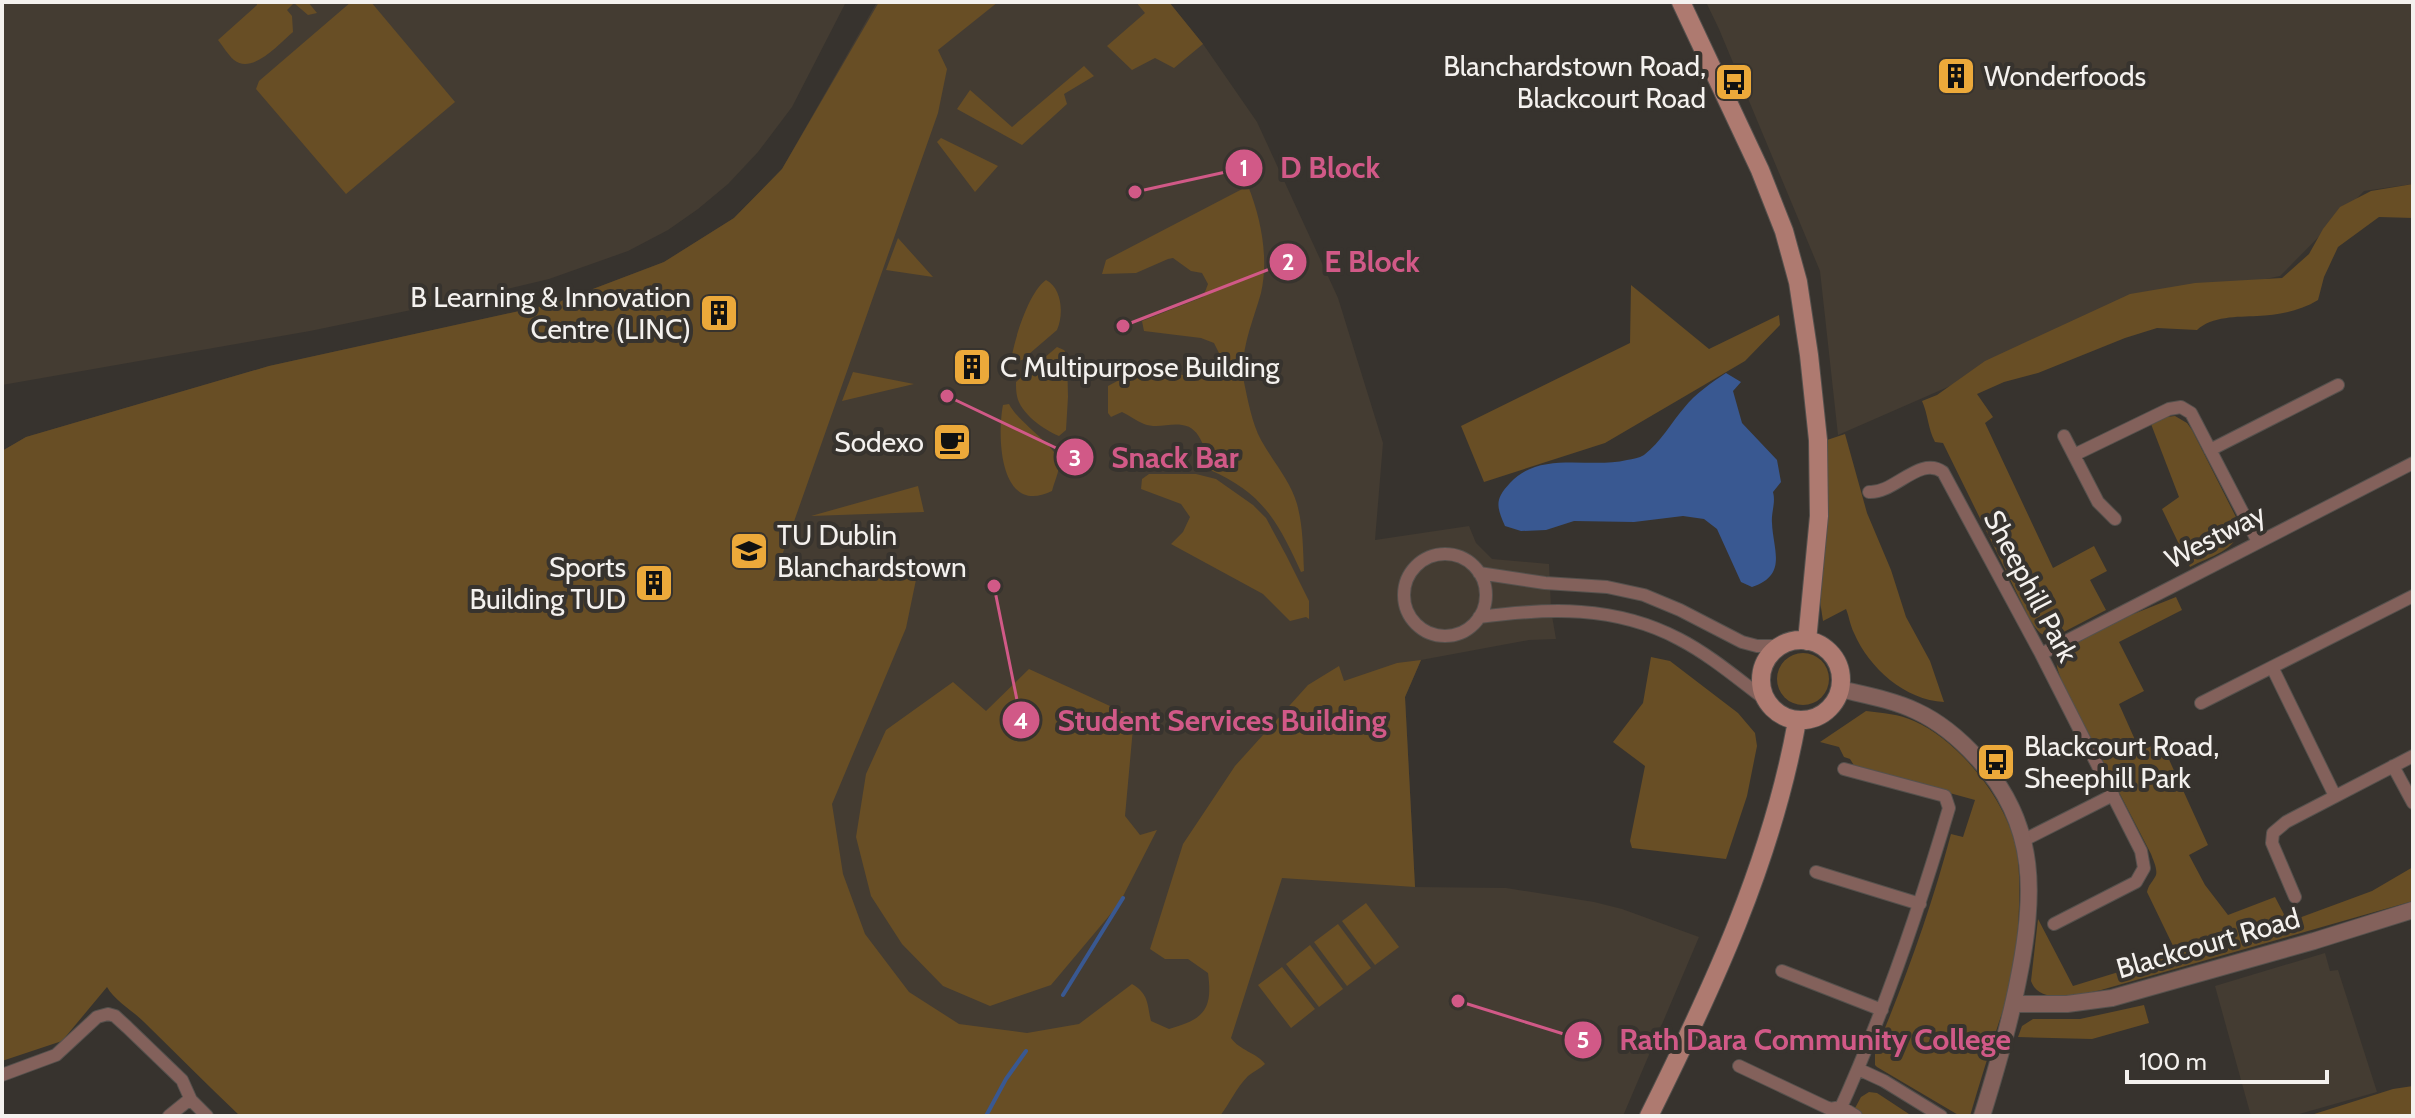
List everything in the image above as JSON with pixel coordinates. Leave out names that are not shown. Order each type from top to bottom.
[{"type":"main road","points":[[1681,2],[1760,170],[1784,231],[1798,282],[1818,440],[1819,516],[1807,641]]},
{"type":"main road","points":[[1794,641],[1807,641],[1831,653],[1838,665],[1840,689],[1834,704],[1824,714],[1797,721],[1774,710],[1766,700],[1761,688],[1761,676],[1771,653],[1781,646],[1794,641]]},
{"type":"main road","points":[[1649,1116],[1737,928],[1776,815],[1797,721]]},
{"type":"street","points":[[2210,450],[2338,385]]},
{"type":"street","points":[[2074,455],[2169,409],[2181,407],[2191,413],[2258,542]]},
{"type":"street","points":[[2064,436],[2098,502],[2115,519]]},
{"type":"street","name":"Westway","points":[[2041,654],[2413,463]]},
{"type":"street","name":"Sheephill Park","points":[[1869,492],[1884,491],[1922,469],[1931,467],[1943,472],[2041,654],[2141,851],[2145,862],[2142,874],[2133,884],[2054,924]]},
{"type":"street","points":[[1439,555],[1463,559],[1479,573],[1484,585],[1485,599],[1479,617],[1463,631],[1451,635],[1437,635],[1414,623],[1407,612],[1404,587],[1416,565],[1439,555]]},
{"type":"street","points":[[1479,573],[1545,583],[1607,587],[1644,595],[1742,642],[1757,646],[1781,646]]},
{"type":"street","points":[[2201,703],[2413,596]]},
{"type":"street","points":[[1479,617],[1532,610],[1576,610],[1625,618],[1680,639],[1766,700]]},
{"type":"street","points":[[2272,667],[2335,796]]},
{"type":"street","points":[[1840,689],[1915,710],[1959,738],[2000,787],[2024,840],[2029,867],[2027,940],[2004,1045],[1982,1116]]},
{"type":"street","points":[[2295,897],[2272,843],[2273,833],[2283,824],[2413,756]]},
{"type":"street","points":[[2393,766],[2413,803]]},
{"type":"street","points":[[1839,1112],[1882,1010],[1920,904],[1949,808],[1945,796],[1844,769]]},
{"type":"street","points":[[2024,840],[2113,795]]},
{"type":"street","points":[[1816,872],[1920,904]]},
{"type":"street","name":"Blackcourt Road","points":[[2014,1004],[2067,1004],[2112,998],[2413,910]]},
{"type":"street","points":[[1782,971],[1882,1010]]},
{"type":"street","points":[[2,1075],[56,1055],[97,1017],[108,1014],[115,1016],[182,1080],[190,1099],[207,1116]]},
{"type":"street","points":[[1739,1066],[1830,1109],[1856,1116]]},
{"type":"street","points":[[1858,1069],[1941,1116]]},
{"type":"street","points":[[169,1116],[190,1099]]},
{"type":"shaded area","points":[[2,2],[846,2],[792,107],[758,152],[728,184],[698,209],[668,230],[628,251],[549,279],[469,298],[310,331],[2,385]]},
{"type":"shaded area","points":[[257,2],[308,2],[317,13],[308,15],[294,3],[287,10],[292,16],[293,32],[257,61],[241,64],[218,40]]},
{"type":"shaded area","points":[[351,2],[371,2],[455,102],[346,194],[256,89],[259,81]]},
{"type":"shaded area","name":"TU Dublin Blanchardstown","points":[[877,2],[1169,2],[1203,44],[1257,122],[1338,298],[1383,443],[1375,540],[1469,526],[1476,543],[1492,559],[1549,564],[1556,639],[1529,640],[1421,660],[1405,697],[1415,887],[1506,888],[1594,902],[1699,937],[1623,1116],[1206,1116],[915,1065],[2,451],[26,437],[269,366],[556,303],[664,262],[734,218],[782,169]]},
{"type":"shaded area","name":"TU Dublin Blanchardstown","points":[[879,2],[998,2],[938,50],[947,69],[938,113],[773,581],[918,570],[906,628],[832,804],[843,874],[865,934],[909,992],[959,1024],[1027,1033],[1079,1024],[1132,984],[1144,996],[1151,1021],[1169,1029],[1191,1021],[1204,1011],[1207,1004],[1208,973],[1188,959],[1165,959],[1150,949],[1183,844],[1235,766],[1308,685],[1339,666],[1344,681],[1397,663],[1421,660],[1405,697],[1415,887],[1282,878],[1231,1038],[1265,1064],[1248,1076],[1220,1116],[240,1116],[107,987],[62,1041],[2,1061],[2,451],[26,437],[269,366],[556,303],[664,262],[734,218],[782,169]]},
{"type":"shaded area","points":[[1136,2],[1169,2],[1203,44],[1174,68],[1155,58],[1132,70],[1107,46],[1145,13]]},
{"type":"shaded area","points":[[1706,2],[2413,2],[2413,184],[2364,191],[2280,276],[2231,286],[1989,369],[1838,435],[1820,271]]},
{"type":"shaded area","points":[[1084,66],[1094,76],[1064,94],[1067,104],[1022,145],[957,109],[970,90],[1012,127]]},
{"type":"shaded area","points":[[941,138],[998,166],[975,192],[937,142]]},
{"type":"shaded area","points":[[2413,184],[2413,218],[2379,217],[2338,247],[2324,277],[2318,300],[2311,304],[2281,313],[2217,320],[2197,330],[2157,328],[1977,394],[1993,417],[1985,423],[2053,568],[2094,546],[2107,571],[2090,580],[2106,610],[2056,636],[2040,633],[2030,620],[1943,443],[1935,442],[1922,401],[1937,395],[1985,361],[2130,294],[2195,283],[2282,278],[2309,254],[2340,207],[2371,191]]},
{"type":"shaded area","points":[[1248,186],[1260,225],[1264,266],[1261,293],[1243,359],[1244,382],[1258,433],[1297,504],[1303,545],[1304,571],[1301,572],[1285,538],[1267,511],[1243,489],[1210,470],[1202,442],[1194,431],[1182,425],[1141,423],[1122,412],[1111,417],[1108,413],[1108,386],[1136,371],[1196,376],[1219,353],[1214,343],[1201,338],[1144,331],[1142,321],[1203,297],[1208,284],[1202,273],[1191,271],[1173,258],[1136,273],[1102,274],[1106,260]]},
{"type":"shaded area","points":[[898,238],[933,277],[886,270]]},
{"type":"shaded area","points":[[1046,280],[1055,289],[1060,302],[1057,330],[1017,361],[1012,355],[1020,326],[1034,294]]},
{"type":"shaded area","points":[[1631,285],[1709,349],[1779,315],[1780,325],[1745,361],[1605,443],[1484,482],[1461,426],[1630,343]]},
{"type":"shaded area","points":[[1057,347],[1067,355],[1068,397],[1066,430],[1059,436],[1028,415],[1019,402],[1016,387],[1016,382]]},
{"type":"shaded area","points":[[853,372],[914,384],[842,401]]},
{"type":"shaded area","points":[[1009,404],[1057,457],[1059,467],[1052,491],[1034,496],[1021,493],[1005,469],[1001,419],[1003,405]]},
{"type":"shaded area","points":[[2175,416],[2192,430],[2240,525],[2239,534],[2229,547],[2190,567],[2162,509],[2179,497],[2151,424]]},
{"type":"shaded area","points":[[1845,434],[1867,513],[1891,570],[1906,617],[1930,661],[1944,702],[1902,689],[1879,670],[1861,646],[1846,609],[1823,621],[1820,601],[1826,524],[1827,440]]},
{"type":"shaded area","points":[[1149,474],[1196,474],[1216,479],[1253,505],[1266,518],[1309,601],[1309,619],[1290,621],[1263,594],[1171,544],[1183,532],[1190,517],[1181,504],[1141,489],[1142,479]]},
{"type":"shaded area","points":[[918,486],[924,512],[811,516]]},
{"type":"shaded area","points":[[2176,597],[2182,610],[2119,642],[2144,691],[2119,704],[2140,751],[2161,742],[2208,845],[2189,855],[2205,885],[2228,915],[2275,897],[2288,922],[2372,891],[2413,867],[2413,901],[2101,990],[2072,996],[2043,994],[2031,981],[2038,919],[2073,986],[2177,954],[2147,892],[2156,875],[2151,854],[2063,684],[2057,663],[2061,651],[2116,621]]},
{"type":"shaded area","points":[[1803,653],[1821,661],[1829,679],[1821,697],[1803,705],[1785,697],[1777,679],[1785,661]]},
{"type":"shaded area","points":[[1651,657],[1670,661],[1738,713],[1755,733],[1757,746],[1747,796],[1726,859],[1632,848],[1630,841],[1645,766],[1613,742],[1643,703]]},
{"type":"shaded area","points":[[1029,669],[1134,717],[1125,816],[1140,835],[1157,830],[1119,904],[1051,985],[990,1006],[943,986],[902,944],[871,896],[856,837],[866,774],[886,730],[953,682],[986,711]]},
{"type":"shaded area","points":[[1866,711],[1908,719],[1931,730],[1965,758],[2004,814],[2017,853],[2018,930],[2013,975],[1970,1116],[1960,1116],[1877,1067],[1875,1052],[1917,944],[1951,834],[1963,837],[1975,800],[1855,767],[1839,747],[1820,742]]},
{"type":"shaded area","points":[[1366,903],[1399,947],[1375,965],[1342,921]]},
{"type":"shaded area","points":[[1338,924],[1371,968],[1347,986],[1314,942]]},
{"type":"shaded area","points":[[1310,945],[1343,989],[1319,1007],[1286,964]]},
{"type":"shaded area","points":[[2325,953],[2330,971],[2338,970],[2377,1092],[2292,1116],[2251,1116],[2215,986]]},
{"type":"shaded area","points":[[1282,967],[1315,1009],[1291,1028],[1258,985]]},
{"type":"shaded area","points":[[2144,1005],[2149,1023],[2092,1039],[2018,1037],[2022,1026],[2033,1019],[2080,1019]]},
{"type":"shaded area","points":[[2413,1086],[2413,1116],[2308,1116],[2393,1089]]},
{"type":"shaded area","points":[[1869,1092],[1877,1093],[1912,1116],[1865,1116],[1854,1110],[1861,1097]]},
{"type":"water","points":[[1726,373],[1741,382],[1733,391],[1742,423],[1777,460],[1781,482],[1773,492],[1776,561],[1770,576],[1763,582],[1752,587],[1741,582],[1717,529],[1704,519],[1683,516],[1634,522],[1574,521],[1546,530],[1521,531],[1505,526],[1499,498],[1522,473],[1550,464],[1612,462],[1642,456],[1656,444],[1694,398]]},
{"type":"waterway","points":[[1063,995],[1123,898]]},
{"type":"waterway","points":[[986,1116],[1026,1051]]},
{"type":"place","name":"Wonderfoods","points":[[1956,76]]},
{"type":"place","name":"Blanchardstown Road, Blackcourt Road","points":[[1734,82]]},
{"type":"place","name":"D Block","points":[[1135,192]]},
{"type":"place","name":"B Learning & Innovation Centre (LINC)","points":[[719,313]]},
{"type":"place","name":"E Block","points":[[1123,326]]},
{"type":"place","name":"C Multipurpose Building","points":[[972,367]]},
{"type":"place","name":"Snack Bar","points":[[947,396]]},
{"type":"place","name":"Sodexo","points":[[952,442]]},
{"type":"place","name":"TU Dublin Blanchardstown","points":[[749,551]]},
{"type":"place","name":"Sports Building TUD","points":[[654,583]]},
{"type":"place","name":"Student Services Building","points":[[994,586]]},
{"type":"place","name":"Blackcourt Road, Sheephill Park","points":[[1996,762]]},
{"type":"place","name":"Rath Dara Community College","points":[[1458,1001]]}]
